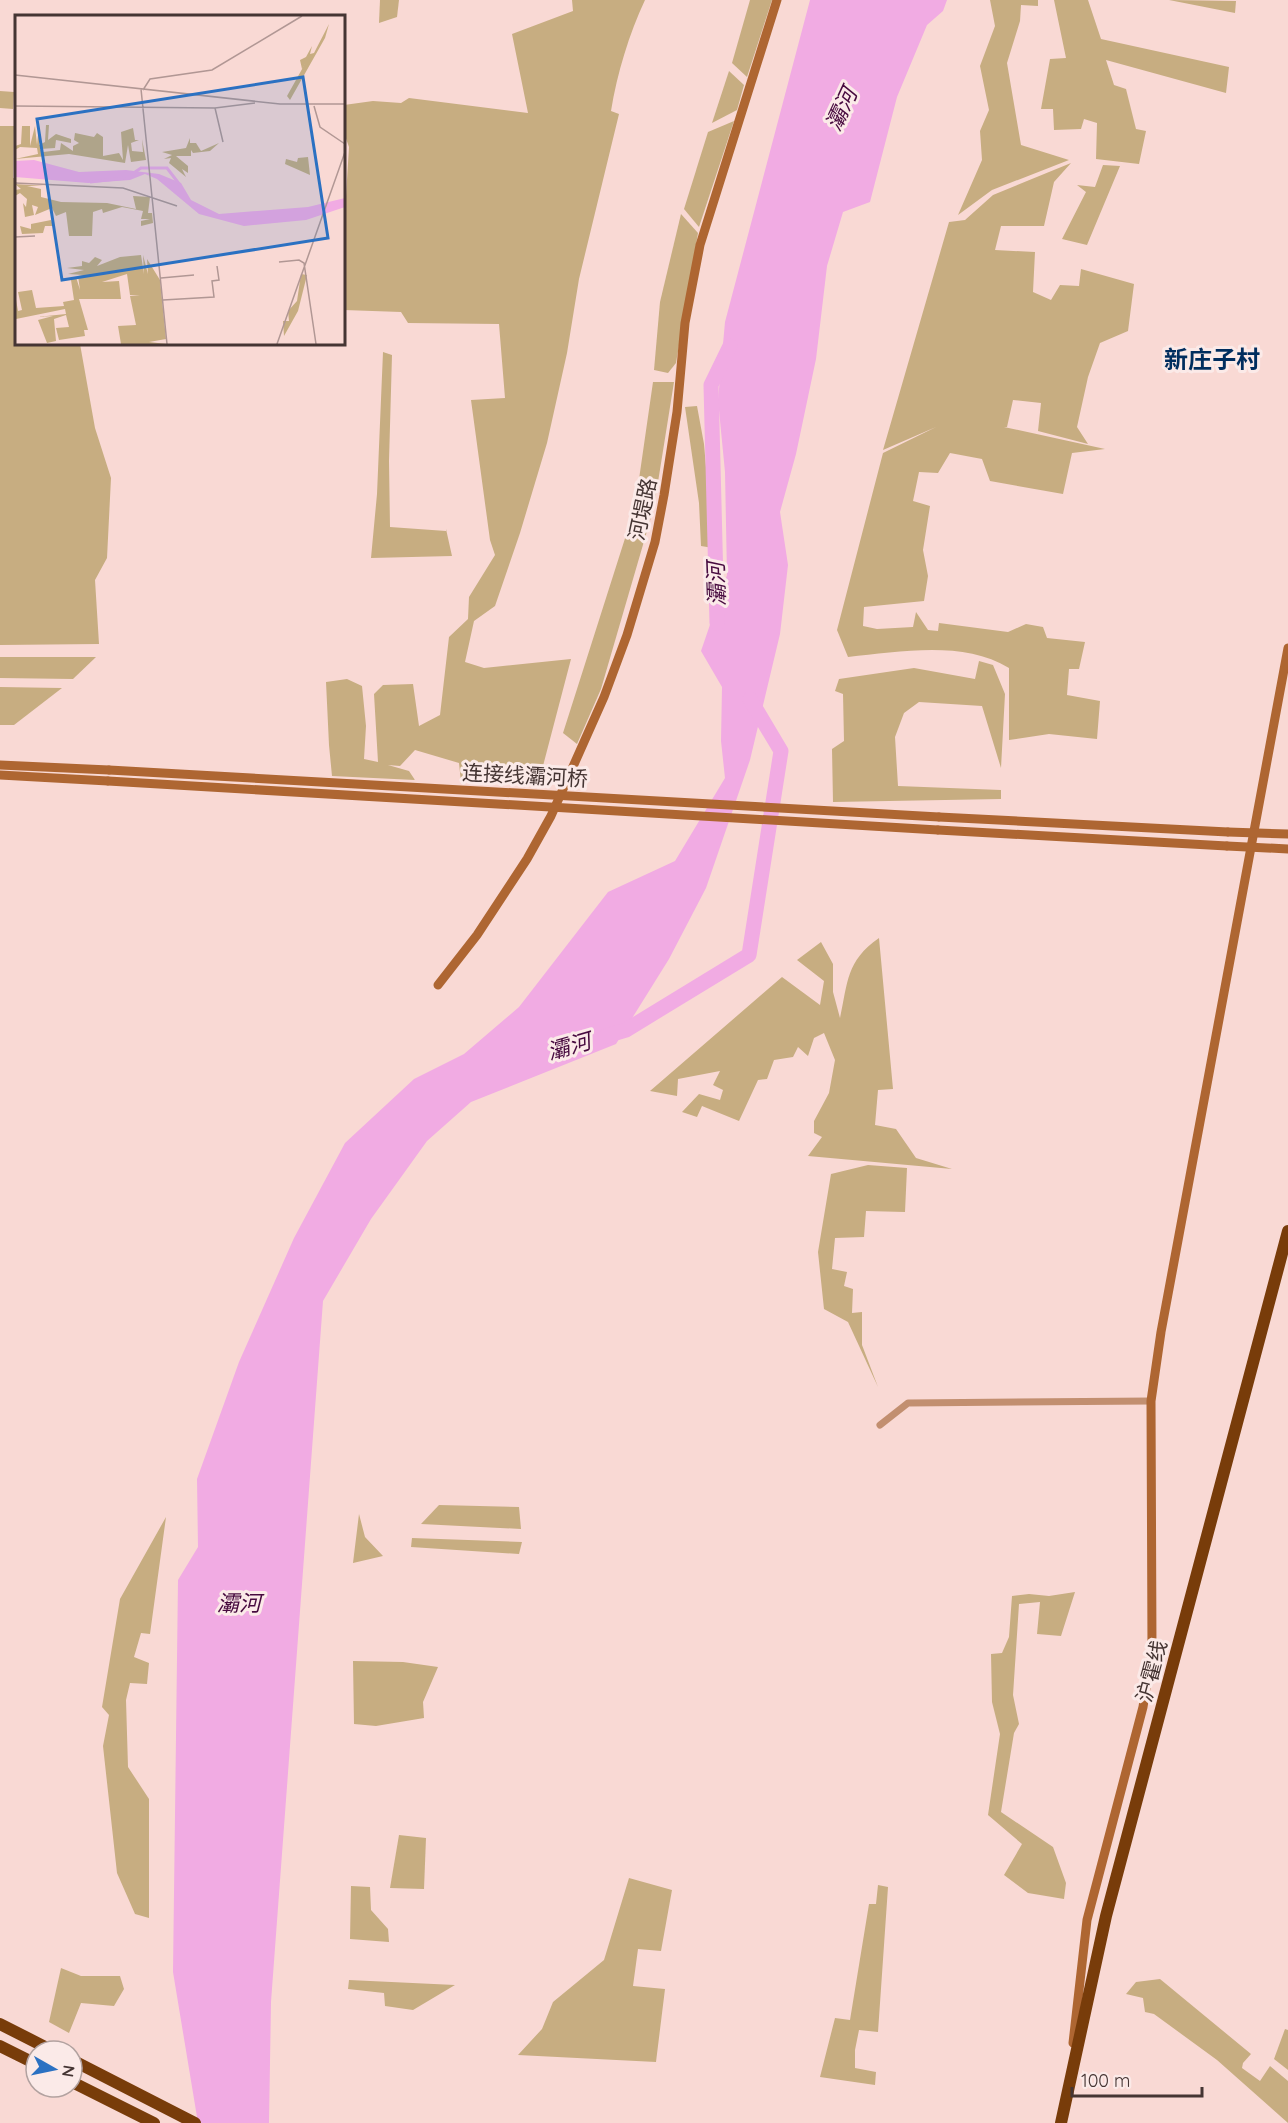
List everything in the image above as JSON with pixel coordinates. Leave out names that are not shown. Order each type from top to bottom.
[{"type":"highway","name":"沪霍线","points":[[1061,2123],[1106,1916],[1288,1231]]},
{"type":"highway","points":[[0,2025],[29,2039]]},
{"type":"highway","points":[[0,2046],[24,2058]]},
{"type":"highway","points":[[84,2066],[195,2123]]},
{"type":"highway","points":[[84,2088],[154,2123]]},
{"type":"main road","name":"河堤路","points":[[438,985],[477,935],[527,859],[551,816],[604,697],[627,635],[655,542],[664,495],[677,412],[685,323],[700,245],[777,0]]},
{"type":"main road","points":[[1068,2092],[1087,1920],[1143,1707],[1152,1649],[1150,1401],[1288,648]]},
{"type":"main road","name":"连接线灞河桥","points":[[0,765],[1288,834]]},
{"type":"main road","name":"连接线灞河桥","points":[[0,775],[1288,849]]},
{"type":"street","points":[[880,1425],[908,1403],[1150,1401]]},
{"type":"shaded area","points":[[380,0],[399,0],[397,17],[379,23]]},
{"type":"shaded area","points":[[572,0],[645,0],[624,54],[617,83],[611,111],[619,114],[579,279],[567,353],[547,443],[495,606],[474,621],[465,662],[484,668],[571,659],[538,785],[461,782],[459,763],[415,750],[400,766],[388,765],[409,771],[415,780],[332,776],[326,682],[347,679],[362,686],[366,726],[364,759],[378,762],[374,694],[383,685],[413,684],[419,726],[440,715],[449,637],[468,619],[469,597],[495,555],[490,540],[471,400],[505,398],[499,324],[408,323],[401,312],[345,310],[345,213],[349,147],[345,136],[345,105],[373,101],[401,103],[409,98],[528,113],[512,34],[573,11]]},
{"type":"shaded area","points":[[750,0],[772,0],[747,77],[732,63]]},
{"type":"shaded area","points":[[990,0],[1038,0],[1038,6],[1021,5],[1020,21],[1007,63],[1021,145],[1069,160],[992,190],[958,215],[982,160],[980,131],[989,110],[980,66],[995,26]]},
{"type":"shaded area","points":[[1054,0],[1088,0],[1101,39],[1229,67],[1226,93],[1106,60],[1114,85],[1126,89],[1136,129],[1146,131],[1139,164],[1096,159],[1097,123],[1084,119],[1081,129],[1054,130],[1053,109],[1041,109],[1050,59],[1066,58]]},
{"type":"shaded area","points":[[1169,0],[1236,1],[1235,13]]},
{"type":"shaded area","points":[[729,71],[744,85],[737,110],[712,123]]},
{"type":"shaded area","points":[[0,91],[14,92],[13,109],[0,108]]},
{"type":"shaded area","points":[[734,121],[699,227],[684,209],[708,132]]},
{"type":"shaded area","points":[[0,126],[14,126],[15,345],[80,345],[95,428],[111,478],[107,558],[95,580],[99,644],[0,645]]},
{"type":"shaded area","points":[[1071,163],[1054,182],[1044,226],[1001,226],[995,250],[1035,252],[1033,292],[1051,300],[1060,285],[1079,286],[1081,269],[1134,284],[1128,331],[1100,343],[1088,377],[1077,427],[1088,444],[1038,431],[1041,403],[1013,400],[1007,427],[1004,427],[1105,449],[1072,453],[1063,494],[990,481],[982,459],[950,453],[938,473],[919,472],[913,501],[930,506],[923,550],[928,576],[924,601],[864,607],[863,626],[877,629],[913,627],[916,612],[928,630],[938,631],[939,623],[1008,632],[1026,624],[1043,627],[1047,638],[1085,642],[1079,669],[1069,669],[1067,695],[1100,701],[1097,739],[1049,734],[1009,740],[1009,668],[991,659],[952,651],[910,651],[848,657],[837,630],[883,453],[936,427],[883,450],[949,222],[965,220],[993,195]]},
{"type":"shaded area","points":[[1103,165],[1120,166],[1087,245],[1062,239],[1086,192],[1077,185],[1095,187]]},
{"type":"shaded area","points":[[681,214],[698,233],[676,363],[668,373],[654,370],[660,302]]},
{"type":"shaded area","points":[[383,352],[392,355],[390,527],[446,531],[446,529],[452,556],[371,558],[377,494]]},
{"type":"shaded area","points":[[653,382],[674,382],[654,507],[601,689],[577,744],[563,733],[635,507]]},
{"type":"shaded area","points":[[697,406],[704,444],[713,548],[701,546],[699,503],[685,407]]},
{"type":"shaded area","points":[[0,657],[96,657],[73,679],[0,678]]},
{"type":"shaded area","points":[[979,661],[993,665],[1005,694],[1001,768],[982,706],[919,702],[904,713],[895,737],[898,786],[1001,790],[1001,799],[833,802],[832,749],[844,741],[843,694],[835,691],[839,679],[914,668],[975,679]]},
{"type":"shaded area","points":[[0,687],[62,688],[14,725],[0,725]]},
{"type":"shaded area","points":[[879,938],[893,1089],[878,1090],[875,1125],[896,1129],[916,1158],[952,1169],[808,1156],[822,1137],[814,1133],[814,1121],[829,1093],[835,1060],[824,1033],[814,1038],[808,1056],[798,1047],[793,1057],[774,1060],[767,1079],[758,1080],[739,1121],[702,1106],[697,1117],[682,1112],[699,1094],[720,1100],[723,1090],[713,1085],[720,1071],[678,1079],[677,1096],[650,1091],[782,977],[820,1005],[824,981],[797,960],[821,942],[833,964],[833,992],[840,1018],[847,983],[854,964],[860,955]]},
{"type":"shaded area","points":[[868,1165],[907,1168],[905,1212],[866,1211],[864,1237],[835,1238],[832,1269],[847,1272],[844,1286],[853,1289],[852,1313],[862,1312],[862,1345],[878,1387],[848,1322],[824,1309],[818,1252],[831,1174]]},
{"type":"shaded area","points":[[439,1505],[519,1507],[521,1529],[421,1524]]},
{"type":"shaded area","points":[[359,1514],[365,1537],[383,1556],[353,1563]]},
{"type":"shaded area","points":[[166,1517],[150,1634],[141,1633],[134,1657],[149,1663],[147,1684],[130,1683],[126,1700],[128,1767],[149,1799],[149,1918],[135,1914],[117,1873],[103,1746],[109,1715],[102,1707],[120,1599]]},
{"type":"shaded area","points":[[412,1538],[522,1542],[519,1554],[411,1547]]},
{"type":"shaded area","points":[[1075,1592],[1061,1636],[1037,1634],[1040,1602],[1019,1604],[1013,1695],[1019,1724],[1014,1733],[1001,1812],[1053,1847],[1066,1883],[1064,1899],[1028,1893],[1004,1875],[1022,1844],[988,1815],[1000,1734],[992,1702],[991,1654],[1002,1653],[1009,1637],[1012,1596],[1029,1594],[1049,1596]]},
{"type":"shaded area","points":[[353,1661],[403,1662],[438,1667],[423,1702],[424,1718],[376,1726],[354,1724]]},
{"type":"shaded area","points":[[399,1835],[426,1838],[424,1889],[390,1888]]},
{"type":"shaded area","points":[[629,1878],[672,1890],[661,1951],[638,1949],[633,1986],[665,1989],[656,2062],[518,2055],[542,2029],[553,2002],[604,1960]]},
{"type":"shaded area","points":[[878,1885],[888,1887],[878,2032],[859,2030],[855,2050],[855,2068],[876,2072],[875,2085],[820,2077],[835,2018],[850,2020],[869,1904],[876,1904]]},
{"type":"shaded area","points":[[351,1886],[370,1887],[371,1910],[388,1929],[389,1942],[350,1939]]},
{"type":"shaded area","points":[[61,1968],[81,1976],[120,1976],[124,1989],[114,2006],[81,2003],[69,2033],[49,2022]]},
{"type":"shaded area","points":[[1160,1979],[1251,2054],[1243,2063],[1242,2068],[1260,2081],[1270,2066],[1288,2081],[1288,2123],[1217,2060],[1154,2014],[1145,2012],[1143,1998],[1126,1994],[1136,1982]]},
{"type":"shaded area","points":[[349,1980],[455,1985],[413,2010],[385,2006],[384,1993],[348,1989]]},
{"type":"shaded area","points":[[1285,2029],[1288,2030],[1288,2070],[1274,2059]]},
{"type":"water","name":"灞河","points":[[810,0],[947,0],[943,11],[927,25],[897,97],[870,202],[843,212],[827,266],[816,359],[796,454],[780,512],[788,565],[780,634],[750,760],[706,888],[669,959],[616,1044],[471,1102],[427,1141],[371,1219],[323,1301],[271,2002],[269,2123],[198,2123],[173,1972],[178,1580],[198,1547],[197,1479],[239,1362],[294,1238],[345,1143],[414,1079],[464,1054],[519,1007],[608,892],[675,861],[725,778],[721,741],[722,687],[701,651],[727,575],[725,472],[718,400],[725,322]]},
{"type":"waterway","name":"灞河","points":[[717,623],[711,385],[730,346]]},
{"type":"waterway","name":"灞河","points":[[606,1036],[626,1030],[749,955],[781,751],[750,699]]},
{"type":"district","name":"新庄子村","points":[[1212,359]]}]
